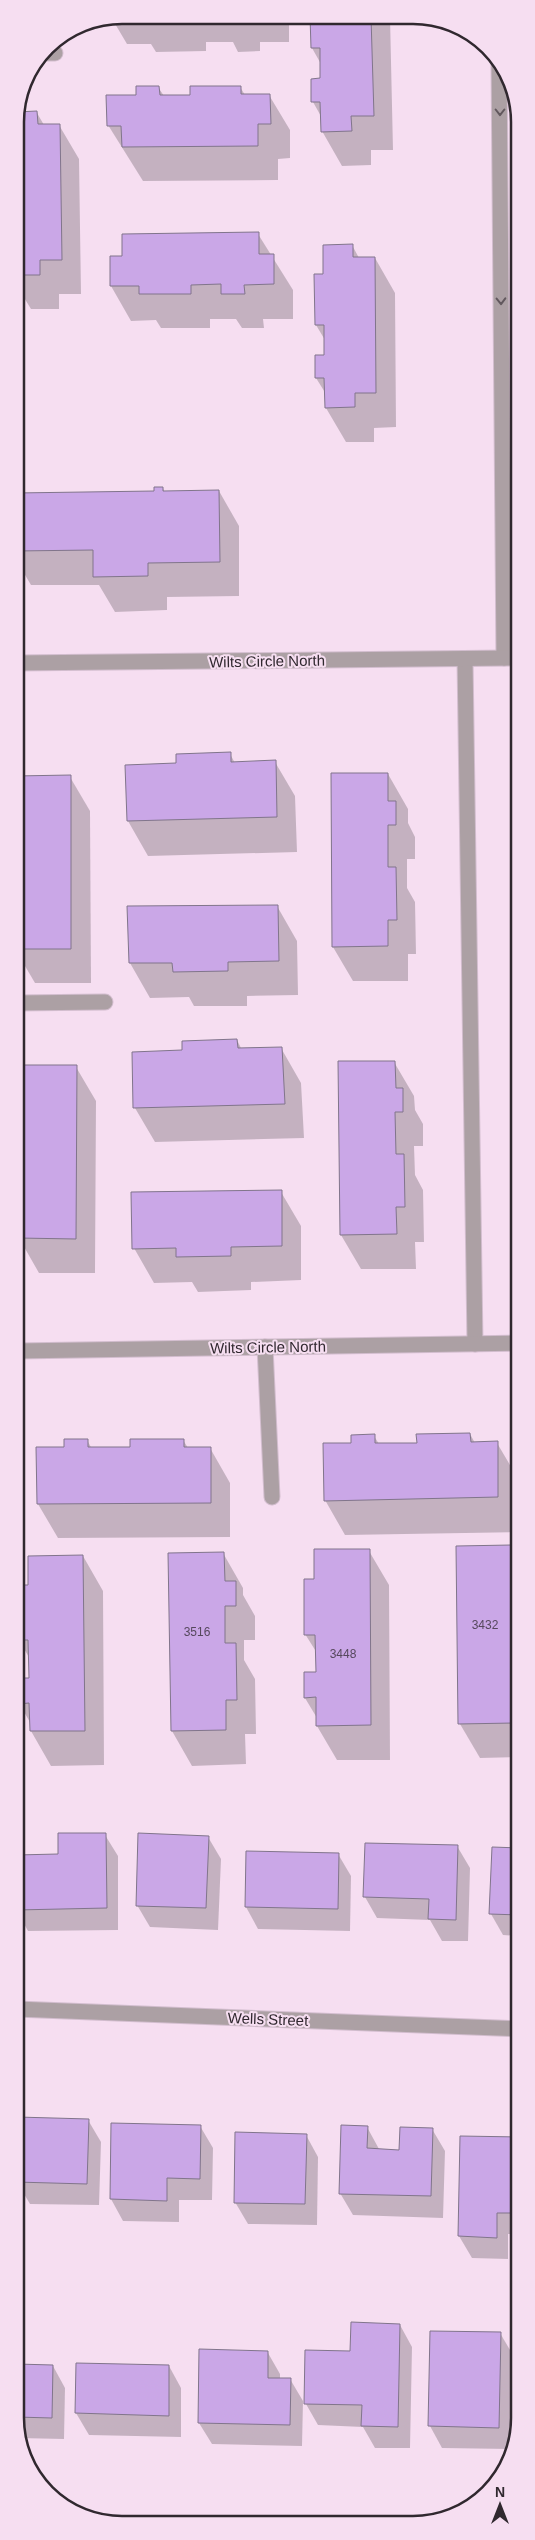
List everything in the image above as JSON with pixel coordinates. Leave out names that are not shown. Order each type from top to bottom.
[{"type":"street","points":[[499,75],[511,612]]},
{"type":"street","name":"Wilts Circle North","points":[[24,663],[511,658]]},
{"type":"street","points":[[465,659],[475,1344]]},
{"type":"street","points":[[24,1003],[105,1002]]},
{"type":"street","name":"Wilts Circle North","points":[[24,1351],[511,1343]]},
{"type":"street","points":[[265,1347],[272,1497]]},
{"type":"street","name":"Wells Street","points":[[24,2010],[511,2029]]},
{"type":"building","points":[[310,24],[371,24],[374,116],[351,116],[352,131],[321,132],[320,102],[311,102],[311,79],[320,78],[320,48],[311,48]]},
{"type":"building","points":[[136,86],[159,86],[160,95],[190,95],[190,86],[241,86],[241,94],[270,94],[271,124],[258,124],[258,146],[122,147],[121,126],[107,126],[106,95],[136,95]]},
{"type":"building","points":[[37,111],[38,124],[60,124],[62,260],[40,260],[40,275],[24,275],[25,112]]},
{"type":"building","points":[[259,232],[259,254],[274,254],[274,284],[244,285],[245,294],[221,294],[221,284],[191,285],[191,294],[139,294],[139,286],[110,286],[110,256],[122,256],[122,234]]},
{"type":"building","points":[[353,244],[353,257],[375,257],[376,393],[355,393],[355,407],[325,408],[324,378],[315,378],[315,355],[324,355],[324,325],[315,325],[314,274],[323,274],[323,245]]},
{"type":"building","points":[[154,487],[163,487],[163,491],[219,490],[220,562],[148,563],[148,576],[93,577],[93,550],[24,551],[24,493],[154,491]]},
{"type":"building","points":[[231,752],[231,762],[276,760],[277,817],[127,821],[125,765],[176,763],[176,754]]},
{"type":"building","points":[[331,773],[388,773],[388,801],[396,801],[396,825],[388,825],[388,867],[396,867],[397,920],[388,920],[388,946],[332,947]]},
{"type":"building","points":[[71,775],[71,949],[24,949],[24,776]]},
{"type":"building","points":[[278,905],[279,961],[228,962],[228,971],[173,972],[172,963],[129,963],[127,906]]},
{"type":"building","points":[[237,1039],[238,1048],[282,1047],[285,1104],[133,1108],[132,1052],[182,1050],[182,1041]]},
{"type":"building","points":[[338,1061],[395,1061],[396,1088],[403,1088],[403,1112],[395,1112],[396,1154],[404,1154],[405,1207],[396,1207],[397,1234],[340,1235]]},
{"type":"building","points":[[24,1065],[77,1065],[76,1239],[24,1238]]},
{"type":"building","points":[[282,1190],[282,1246],[231,1247],[231,1256],[176,1257],[176,1248],[132,1249],[131,1192]]},
{"type":"building","points":[[470,1433],[471,1442],[498,1441],[498,1497],[324,1501],[323,1443],[351,1443],[351,1435],[375,1434],[375,1443],[417,1443],[416,1434]]},
{"type":"building","points":[[64,1439],[88,1439],[88,1447],[130,1447],[130,1439],[184,1439],[184,1447],[211,1447],[211,1503],[37,1504],[36,1447],[64,1447]]},
{"type":"building","points":[[511,1545],[511,1723],[458,1724],[456,1546]]},
{"type":"building","points":[[314,1549],[370,1549],[371,1725],[316,1726],[316,1697],[304,1698],[304,1672],[316,1672],[315,1635],[304,1635],[304,1579],[314,1579]]},
{"type":"building","points":[[224,1552],[225,1581],[236,1581],[236,1606],[225,1606],[225,1643],[236,1643],[237,1700],[226,1700],[226,1730],[171,1731],[168,1553]]},
{"type":"building","points":[[83,1555],[85,1731],[30,1731],[29,1703],[24,1703],[24,1678],[29,1678],[28,1640],[24,1640],[24,1585],[28,1585],[28,1556]]},
{"type":"building","points":[[58,1833],[106,1833],[107,1908],[24,1910],[24,1855],[58,1854]]},
{"type":"building","points":[[138,1833],[209,1836],[206,1908],[136,1906]]},
{"type":"building","points":[[365,1843],[458,1845],[456,1920],[428,1919],[429,1899],[363,1897]]},
{"type":"building","points":[[492,1847],[511,1848],[511,1915],[489,1914]]},
{"type":"building","points":[[246,1851],[339,1853],[338,1909],[245,1907]]},
{"type":"building","points":[[24,2117],[89,2119],[87,2184],[24,2182]]},
{"type":"building","points":[[111,2123],[201,2125],[200,2179],[167,2178],[167,2201],[110,2199]]},
{"type":"building","points":[[341,2125],[368,2126],[367,2148],[399,2150],[400,2127],[433,2128],[431,2196],[339,2194]]},
{"type":"building","points":[[235,2132],[307,2134],[305,2204],[234,2203]]},
{"type":"building","points":[[460,2136],[511,2137],[511,2213],[497,2213],[497,2238],[458,2236]]},
{"type":"building","points":[[351,2322],[400,2324],[398,2427],[361,2426],[362,2405],[304,2404],[305,2350],[350,2351]]},
{"type":"building","points":[[430,2331],[501,2332],[499,2428],[428,2426]]},
{"type":"building","points":[[199,2349],[268,2351],[268,2378],[291,2378],[290,2425],[198,2423]]},
{"type":"building","points":[[76,2363],[169,2365],[169,2416],[75,2413]]},
{"type":"building","points":[[24,2364],[53,2365],[52,2418],[24,2417]]}]
